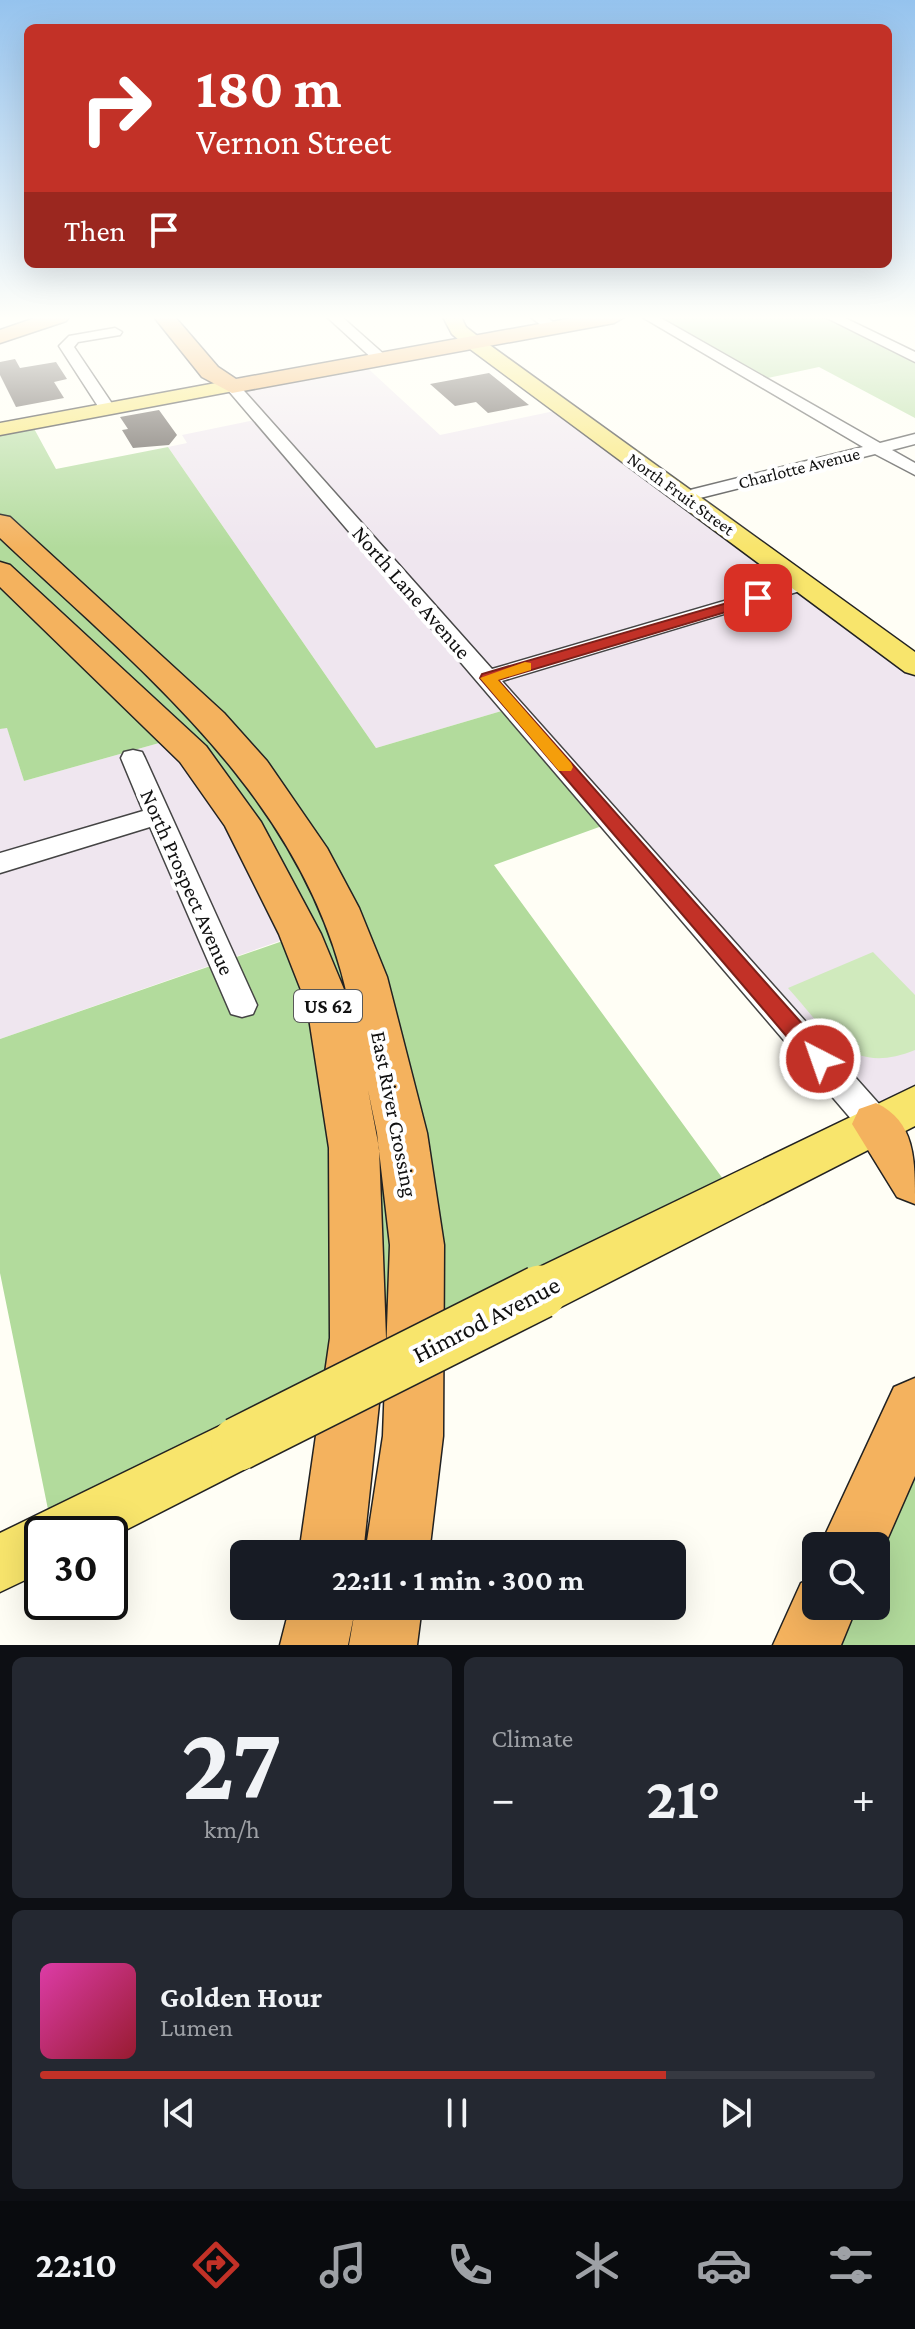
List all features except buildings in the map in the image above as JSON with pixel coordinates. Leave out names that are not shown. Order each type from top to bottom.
[{"type":"highway","points":[[0,496],[109,624]]},
{"type":"highway","name":"East River Crossing","points":[[0,523],[212,720],[254,769],[308,848],[338,908],[365,977],[402,1133],[417,1245],[413,1436],[399,1540]]},
{"type":"highway","name":"East River Crossing","points":[[0,571],[193,754],[242,822],[300,934],[327,1004],[354,1148],[358,1338],[333,1540]]},
{"type":"highway","points":[[896,1114],[893,1143],[915,1181]]},
{"type":"highway","points":[[858,1532],[915,1408]]},
{"type":"highway","points":[[314,1645],[320,1620]]},
{"type":"highway","points":[[383,1645],[387,1620]]},
{"type":"highway","points":[[807,1645],[818,1620]]},
{"type":"main road","points":[[4,429],[188,394]]},
{"type":"main road","name":"North Fruit Street","points":[[543,394],[915,666]]},
{"type":"main road","name":"Himrod Avenue","points":[[94,1516],[896,1114]]},
{"type":"main road","points":[[0,1563],[24,1551]]},
{"type":"street","points":[[98,394],[107,408]]},
{"type":"street","name":"North Lane Avenue","points":[[239,394],[516,713],[896,1114]]},
{"type":"street","points":[[781,394],[915,470]]},
{"type":"street","name":"Charlotte Avenue","points":[[684,497],[915,439]]},
{"type":"street","points":[[487,678],[803,584]]},
{"type":"street","name":"North Prospect Avenue","points":[[133,758],[242,1005]]},
{"type":"street","points":[[0,863],[159,815]]},
{"type":"shaded area","points":[[239,394],[395,394],[440,435],[564,409],[915,666],[915,1105],[876,1124],[512,708],[376,748],[168,447],[187,443],[182,435],[260,419]]},
{"type":"shaded area","points":[[7,727],[24,781],[177,738],[300,934],[0,1039],[0,729]]},
{"type":"green space","points":[[869,394],[915,394],[915,418]]},
{"type":"green space","points":[[31,423],[56,469],[168,447],[376,748],[512,708],[613,822],[494,865],[734,1194],[89,1516],[49,1516],[0,1273],[0,1039],[300,935],[177,738],[24,781],[7,728],[0,729],[0,429]]},
{"type":"green space","points":[[873,952],[915,995],[915,1050],[892,1057],[873,1058],[856,1054],[842,1046],[788,988]]},
{"type":"green space","points":[[915,1408],[915,1645],[807,1645],[818,1620],[890,1620],[890,1532],[880,1532]]},
{"type":"slow traffic","points":[[525,667],[487,678],[565,767]]},
{"type":"route","points":[[758,598],[487,678],[820,1059]]}]
